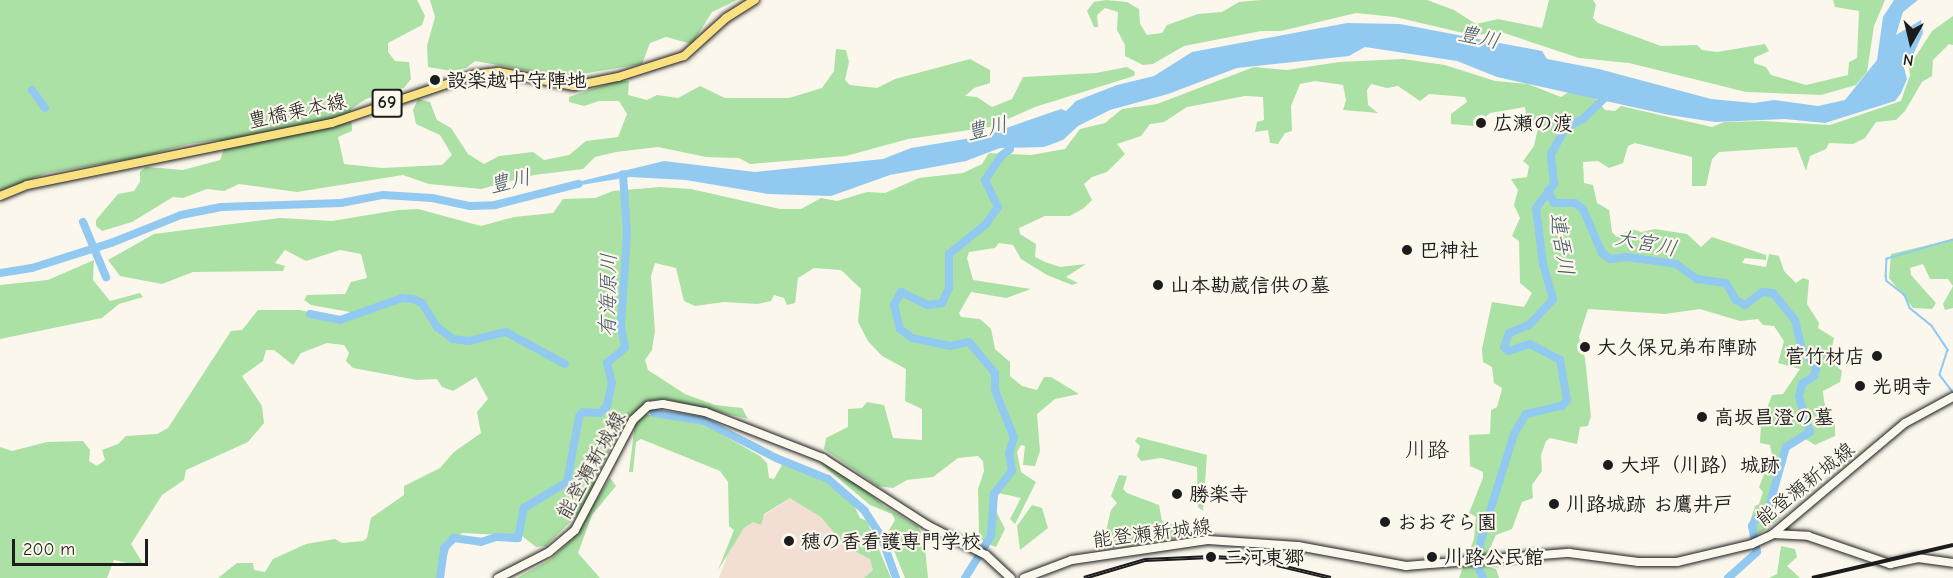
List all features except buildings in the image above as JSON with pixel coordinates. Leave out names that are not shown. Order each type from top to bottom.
[{"type":"main road","name":"豊橋乗本線","points":[[0,196],[27,185],[332,123],[473,75],[499,72],[574,86],[618,77],[684,56],[726,18],[755,0]]},
{"type":"main road","name":"能登瀬新城線","points":[[1024,578],[1072,560],[1208,540],[1298,546],[1395,565],[1497,560],[1569,553],[1670,562],[1756,543],[1773,534],[1905,423],[1953,397]]},
{"type":"main road","name":"能登瀬新城線","points":[[498,578],[549,552],[574,530],[633,420],[655,405],[705,412],[817,455],[927,525],[986,555],[1011,578]]},
{"type":"main road","points":[[1773,534],[1808,536],[1890,564],[1917,558],[1953,563]]},
{"type":"shaded area","name":"穂の香看護専門学校","points":[[792,497],[823,517],[871,558],[875,568],[870,578],[719,578],[736,533]]},
{"type":"green space","points":[[0,0],[417,0],[425,16],[422,25],[388,43],[388,52],[395,61],[409,62],[411,79],[404,88],[366,99],[351,109],[352,131],[338,137],[344,164],[382,168],[442,165],[452,155],[440,135],[416,124],[413,110],[418,99],[430,102],[437,120],[451,128],[468,154],[484,164],[499,156],[533,152],[544,160],[569,155],[586,141],[618,137],[627,114],[619,101],[599,101],[584,106],[569,102],[569,97],[616,81],[629,81],[628,95],[647,100],[657,95],[678,98],[700,86],[725,98],[789,98],[822,88],[834,71],[836,49],[846,50],[849,62],[845,80],[850,85],[877,88],[895,79],[970,59],[990,70],[990,83],[974,88],[965,96],[977,97],[992,107],[1012,99],[1023,77],[1096,73],[1127,67],[1135,72],[1134,76],[1035,107],[990,127],[908,139],[846,156],[750,164],[739,158],[706,157],[658,147],[616,152],[595,157],[583,169],[534,175],[481,189],[429,184],[403,175],[297,192],[239,184],[224,191],[207,189],[183,198],[173,197],[132,222],[102,231],[96,226],[96,220],[118,194],[134,191],[140,182],[140,172],[146,167],[183,170],[220,160],[224,149],[219,140],[189,144],[137,158],[47,173],[0,191]]},
{"type":"green space","points":[[430,0],[737,0],[712,12],[692,44],[666,37],[650,43],[642,64],[564,77],[475,61],[466,68],[451,71],[428,67],[427,46],[435,17]]},
{"type":"green space","points":[[1106,0],[1127,2],[1139,9],[1140,24],[1147,35],[1162,33],[1167,25],[1198,14],[1222,12],[1239,2],[1261,0],[1427,0],[1454,10],[1476,24],[1498,19],[1542,28],[1549,0],[1593,0],[1596,5],[1593,18],[1598,23],[1661,46],[1697,45],[1702,50],[1717,52],[1765,44],[1769,51],[1754,58],[1754,63],[1766,67],[1771,75],[1806,85],[1848,75],[1849,62],[1857,58],[1859,11],[1835,7],[1833,0],[1885,0],[1874,26],[1867,72],[1856,85],[1821,95],[1746,92],[1629,63],[1579,58],[1504,33],[1472,35],[1395,17],[1356,13],[1281,31],[1261,31],[1184,46],[1153,64],[1143,65],[1125,56],[1125,45],[1117,30],[1118,12],[1105,8],[1097,15],[1098,27],[1094,27],[1087,11],[1094,2]]},
{"type":"green space","points":[[1953,16],[1953,45],[1949,44],[1933,60],[1932,76],[1922,82],[1905,111],[1896,120],[1876,122],[1865,138],[1853,144],[1829,143],[1826,149],[1810,156],[1806,171],[1797,147],[1719,152],[1712,159],[1706,186],[1692,186],[1692,157],[1635,143],[1628,146],[1623,163],[1609,168],[1598,161],[1583,162],[1584,183],[1593,185],[1597,203],[1609,210],[1612,232],[1617,237],[1632,229],[1641,232],[1655,229],[1687,234],[1701,247],[1712,237],[1766,255],[1766,260],[1745,258],[1742,263],[1766,267],[1769,254],[1779,256],[1784,271],[1796,283],[1803,278],[1809,280],[1807,304],[1819,323],[1818,328],[1834,338],[1829,360],[1842,371],[1840,382],[1823,391],[1824,402],[1835,423],[1835,436],[1815,445],[1802,437],[1794,438],[1783,447],[1775,508],[1780,518],[1759,534],[1748,528],[1755,506],[1759,504],[1763,492],[1759,487],[1772,455],[1770,445],[1760,443],[1761,424],[1772,395],[1783,394],[1800,369],[1778,363],[1784,341],[1774,326],[1763,325],[1758,319],[1740,321],[1700,309],[1665,314],[1588,309],[1579,337],[1585,358],[1591,416],[1588,426],[1580,427],[1577,444],[1550,438],[1546,441],[1541,455],[1542,471],[1532,485],[1533,498],[1522,502],[1512,529],[1496,535],[1486,557],[1486,566],[1496,569],[1499,578],[1459,578],[1474,539],[1476,517],[1469,513],[1483,478],[1483,472],[1470,466],[1469,435],[1490,434],[1491,410],[1497,407],[1502,388],[1494,383],[1492,367],[1483,362],[1482,349],[1492,302],[1524,307],[1532,293],[1520,283],[1519,241],[1512,236],[1520,218],[1514,205],[1518,190],[1511,179],[1527,177],[1529,166],[1523,161],[1534,146],[1538,128],[1527,120],[1525,107],[1490,113],[1474,126],[1451,124],[1451,114],[1467,102],[1465,97],[1429,94],[1420,101],[1398,86],[1387,88],[1371,84],[1367,90],[1368,105],[1378,113],[1343,110],[1346,100],[1343,85],[1315,81],[1300,84],[1291,106],[1292,131],[1285,133],[1278,144],[1270,143],[1268,130],[1255,132],[1257,122],[1264,120],[1263,97],[1245,96],[1187,107],[1164,122],[1150,124],[1141,136],[1117,144],[1125,154],[1107,172],[1092,177],[1084,184],[1092,200],[1084,208],[1070,216],[1045,216],[1019,228],[1020,234],[1036,244],[1035,257],[1060,267],[1086,264],[1066,277],[1078,283],[1072,285],[1047,275],[1021,259],[1013,245],[999,243],[995,248],[969,252],[967,258],[973,280],[1031,289],[1006,298],[971,292],[959,313],[961,317],[980,319],[991,329],[995,349],[1010,362],[1010,376],[1022,386],[1037,390],[1044,377],[1051,377],[1079,394],[1055,399],[1037,414],[1040,451],[1035,466],[1023,465],[1025,446],[1021,445],[1017,452],[1021,472],[1036,482],[1015,524],[1010,519],[1021,498],[998,493],[996,511],[1005,529],[996,547],[983,542],[979,534],[978,489],[984,471],[983,461],[978,456],[958,458],[933,477],[907,480],[893,488],[878,486],[824,449],[826,438],[848,427],[848,409],[862,408],[867,402],[884,405],[893,438],[922,440],[922,409],[905,401],[906,369],[882,356],[868,341],[858,322],[861,289],[841,270],[814,268],[798,278],[795,303],[787,305],[784,298],[774,295],[771,301],[758,304],[724,302],[695,306],[684,301],[676,268],[655,263],[651,276],[655,331],[652,350],[645,360],[648,370],[685,394],[715,405],[742,408],[748,419],[665,399],[652,400],[634,412],[611,446],[584,508],[546,546],[536,547],[522,536],[462,533],[451,543],[440,578],[218,578],[237,563],[253,563],[254,570],[265,572],[273,559],[306,544],[335,539],[342,543],[363,541],[367,538],[371,518],[404,495],[404,486],[440,468],[454,452],[481,433],[477,412],[488,399],[476,377],[453,391],[442,387],[437,379],[417,380],[353,368],[346,361],[349,353],[344,345],[327,343],[301,353],[293,365],[274,350],[266,350],[263,361],[242,376],[262,406],[264,423],[248,442],[186,470],[184,480],[162,495],[131,544],[142,562],[140,566],[114,560],[107,578],[0,578],[0,447],[12,451],[47,442],[83,441],[90,450],[89,461],[97,466],[105,460],[102,450],[118,444],[126,436],[157,434],[168,428],[231,331],[242,330],[258,310],[300,310],[345,322],[356,318],[350,312],[311,305],[304,300],[307,295],[345,294],[351,282],[367,278],[361,254],[340,250],[306,261],[285,250],[275,263],[285,266],[283,271],[193,272],[162,284],[120,276],[108,260],[154,234],[280,218],[332,221],[418,209],[481,226],[514,217],[553,213],[563,199],[595,198],[613,191],[660,187],[691,189],[780,209],[801,209],[821,198],[837,201],[867,192],[885,193],[919,178],[963,173],[982,164],[989,153],[1031,155],[1065,149],[1080,129],[1105,123],[1122,109],[1157,104],[1254,67],[1287,70],[1339,62],[1403,59],[1445,65],[1495,81],[1528,84],[1561,97],[1570,91],[1595,98],[1605,110],[1615,111],[1621,106],[1712,127],[1724,122],[1763,121],[1830,125],[1901,101],[1910,75],[1908,62],[1914,59],[1932,31]]},
{"type":"green space","points":[[1953,239],[1953,286],[1948,279],[1930,279],[1923,264],[1910,268],[1911,275],[1936,303],[1932,309],[1913,308],[1889,278],[1891,254]]},
{"type":"green space","points":[[94,260],[93,280],[110,301],[140,293],[143,297],[119,304],[102,318],[0,339],[0,285],[48,280]]},
{"type":"green space","points":[[1953,286],[1953,308],[1945,310],[1943,304]]},
{"type":"green space","points":[[644,414],[694,421],[716,431],[760,456],[767,463],[769,478],[774,479],[782,465],[789,464],[834,486],[851,499],[860,518],[867,521],[891,578],[864,578],[873,570],[870,559],[845,546],[821,517],[790,498],[764,514],[761,525],[753,522],[744,528],[718,570],[734,530],[729,526],[728,482],[720,471],[641,439],[636,442],[633,472],[629,472],[635,424]]},
{"type":"green space","points":[[1138,437],[1207,455],[1203,511],[1198,507],[1197,467],[1161,458],[1141,461],[1137,456],[1140,446],[1135,441]]},
{"type":"green space","points":[[820,463],[846,474],[884,506],[917,526],[921,532],[919,542],[925,548],[928,578],[905,578],[889,538],[889,530],[895,520],[892,514],[870,505]]},
{"type":"green space","points":[[1119,475],[1127,476],[1123,489],[1127,493],[1159,505],[1162,521],[1203,534],[1113,548],[1106,531],[1111,510],[1117,503],[1111,496]]},
{"type":"green space","points":[[610,478],[616,486],[592,515],[578,553],[600,578],[517,578],[551,559],[573,538]]},
{"type":"green space","points":[[1032,505],[1042,508],[1048,528],[1020,550],[1017,526]]},
{"type":"green space","points":[[1781,546],[1795,549],[1797,557],[1787,566],[1800,578],[1769,578],[1777,574]]},
{"type":"water","points":[[1894,0],[1918,0],[1903,12],[1896,35],[1921,20],[1923,33],[1913,55],[1903,64],[1907,79],[1901,93],[1895,101],[1825,123],[1785,119],[1715,122],[1669,115],[1497,77],[1457,61],[1365,47],[1349,56],[1237,68],[1168,94],[1110,110],[1078,126],[1063,140],[1044,147],[1000,148],[966,161],[890,175],[831,196],[768,194],[686,180],[630,177],[532,193],[664,161],[755,172],[883,159],[911,148],[983,136],[1061,109],[1066,111],[1076,101],[1117,85],[1154,76],[1192,52],[1347,23],[1400,24],[1542,51],[1547,59],[1599,69],[1711,99],[1754,103],[1774,100],[1818,106],[1845,100],[1877,60],[1883,17]]},
{"type":"waterway","points":[[32,90],[45,108]]},
{"type":"waterway","name":"連吾川","points":[[1483,578],[1478,567],[1481,540],[1514,434],[1526,414],[1562,406],[1567,400],[1560,360],[1530,344],[1509,351],[1504,347],[1509,333],[1529,325],[1553,299],[1543,264],[1536,208],[1554,184],[1551,154],[1566,127],[1583,119],[1609,94]]},
{"type":"waterway","points":[[965,578],[991,536],[994,494],[1012,471],[1009,453],[1014,438],[995,390],[995,373],[969,342],[950,346],[912,338],[900,329],[894,305],[901,292],[928,305],[942,303],[949,288],[949,254],[986,224],[998,207],[985,180],[1001,156],[1010,149],[1010,140]]},
{"type":"waterway","name":"有海原川","points":[[440,578],[444,548],[454,538],[481,542],[496,537],[518,538],[524,508],[567,482],[579,417],[583,412],[600,413],[607,406],[612,383],[607,363],[625,348],[621,326],[627,233],[623,174]]},
{"type":"waterway","name":"豊川","points":[[0,273],[32,268],[111,243],[181,215],[221,207],[341,203],[383,195],[432,198],[470,206],[495,205],[578,184]]},
{"type":"waterway","name":"大宮川","points":[[1548,191],[1554,203],[1575,203],[1583,209],[1602,253],[1610,259],[1627,257],[1676,264],[1697,279],[1726,283],[1736,300],[1745,305],[1762,292],[1773,293],[1795,320],[1801,347],[1816,368],[1814,376],[1802,384],[1799,397],[1810,432],[1786,447],[1768,510],[1760,513],[1752,526],[1757,552],[1728,578]]},
{"type":"waterway","name":"豊川","points":[[83,222],[106,277]]},
{"type":"waterway","points":[[1953,240],[1887,259],[1886,276],[1887,281],[1905,295],[1910,308],[1932,326],[1948,350],[1940,375],[1953,392]]},
{"type":"waterway","points":[[310,314],[340,320],[402,298],[413,299],[422,303],[437,327],[453,339],[469,341],[506,332],[565,364]]},
{"type":"waterway","points":[[654,413],[704,421],[776,458],[828,479],[864,510],[881,536],[896,578]]},
{"type":"railway","points":[[1812,578],[1953,545]]},
{"type":"railway","points":[[1084,578],[1145,560],[1211,557],[1252,559],[1331,578]]},
{"type":"place","name":"設楽越中守陣地","points":[[435,80]]},
{"type":"place","name":"広瀬の渡","points":[[1481,123]]},
{"type":"place","name":"巴神社","points":[[1407,250]]},
{"type":"place","name":"山本勘蔵信供の墓","points":[[1158,285]]},
{"type":"place","name":"大久保兄弟布陣跡","points":[[1585,347]]},
{"type":"place","name":"菅竹材店","points":[[1877,356]]},
{"type":"place","name":"光明寺","points":[[1860,386]]},
{"type":"place","name":"高坂昌澄の墓","points":[[1702,417]]},
{"type":"place","name":"大坪（川路）城跡","points":[[1608,465]]},
{"type":"place","name":"勝楽寺","points":[[1177,494]]},
{"type":"place","name":"川路城跡 お鷹井戸","points":[[1554,504]]},
{"type":"place","name":"おおぞら園","points":[[1385,522]]},
{"type":"place","name":"穂の香看護専門学校","points":[[789,541]]},
{"type":"place","name":"三河東郷","points":[[1211,557]]},
{"type":"place","name":"川路公民館","points":[[1432,557]]},
{"type":"district","name":"川路","points":[[1427,451]]}]
